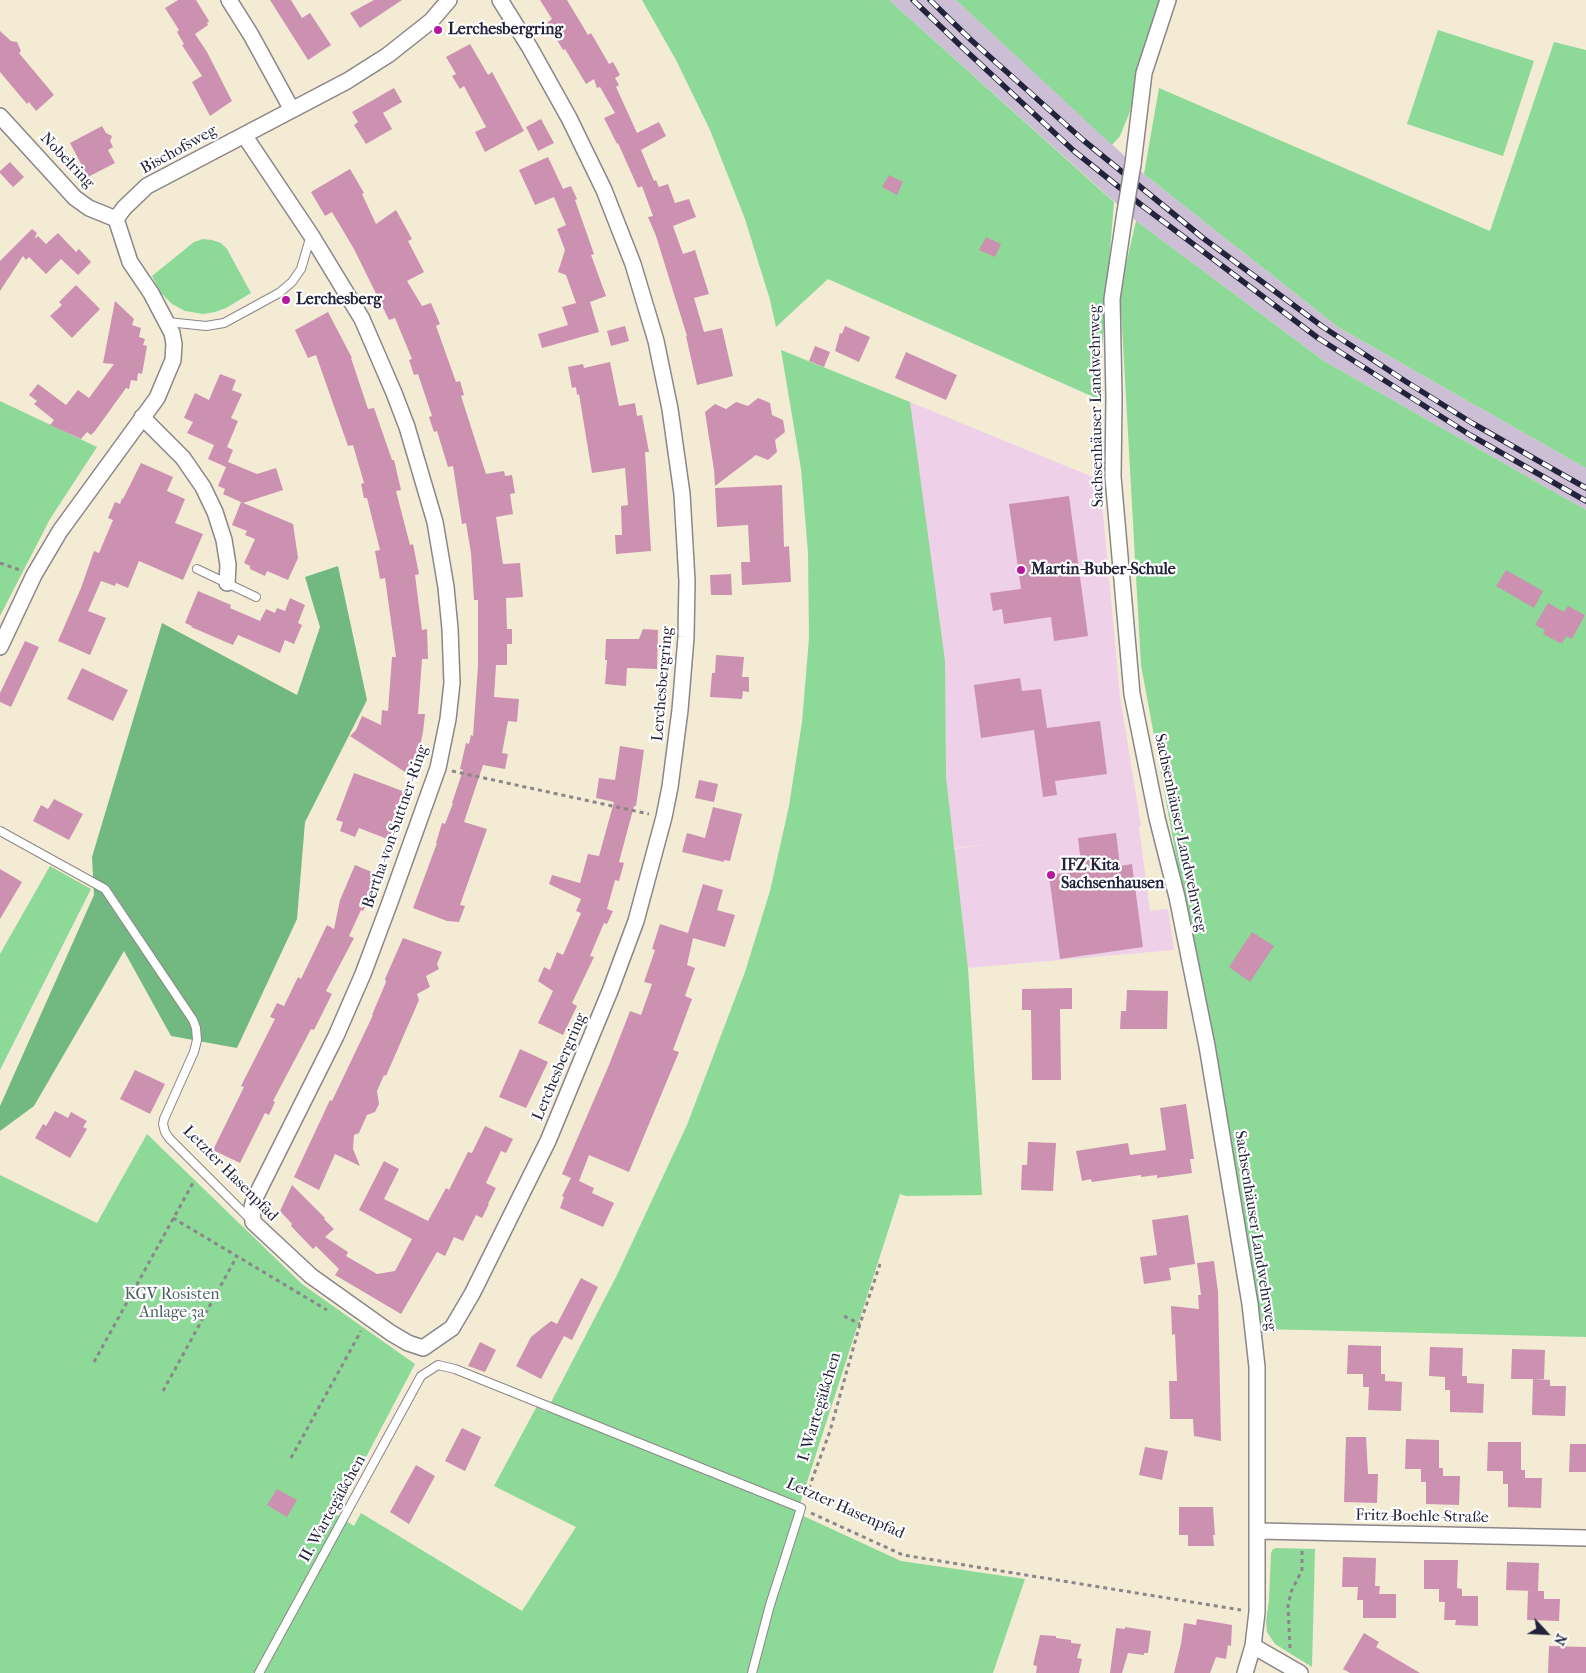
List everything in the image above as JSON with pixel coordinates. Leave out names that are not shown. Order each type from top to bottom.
[{"type":"street","points":[[229,0],[252,35],[292,110]]},
{"type":"street","name":"Bischofsweg","points":[[116,219],[124,208],[147,186],[347,81],[388,55],[432,21],[449,0]]},
{"type":"street","name":"Lerchesbergring","points":[[423,1348],[452,1328],[476,1286],[548,1141],[606,1000],[632,930],[664,817],[670,787],[680,710],[686,638],[687,581],[682,494],[670,409],[656,341],[635,273],[604,190],[569,118],[530,48],[500,0]]},
{"type":"street","name":"Sachsenhäuser Landwehrweg","points":[[1168,0],[1144,73],[1112,299],[1114,398],[1112,477],[1132,694],[1157,818],[1177,897],[1207,1046],[1250,1304],[1257,1367],[1257,1612],[1253,1646],[1245,1673]]},
{"type":"street","name":"Nobelring","points":[[0,116],[75,198],[89,208],[116,219]]},
{"type":"street","name":"Bertha-von-Suttner-Ring","points":[[244,135],[311,234],[362,319],[407,427],[435,522],[447,596],[452,683],[448,719],[438,768],[363,974],[336,1036],[254,1200],[252,1207],[253,1222]]},
{"type":"street","points":[[0,647],[34,576],[60,531],[157,398],[173,360],[174,344],[168,322],[130,262],[116,219]]},
{"type":"street","points":[[142,417],[183,458],[202,487],[215,512],[227,557],[227,583]]},
{"type":"street","name":"Letzter Hasenpfad","points":[[253,1222],[311,1276],[391,1333],[408,1343],[423,1348]]},
{"type":"street","name":"Fritz-Boehle-Straße","points":[[1258,1531],[1586,1538]]},
{"type":"street","points":[[1253,1646],[1300,1673]]},
{"type":"lane","points":[[168,322],[206,326],[224,323],[279,293],[292,282],[301,269],[311,234]]},
{"type":"lane","points":[[197,569],[256,597]]},
{"type":"lane","name":"Letzter Hasenpfad","points":[[0,831],[105,889],[193,1020],[197,1040],[194,1052],[163,1124],[169,1138],[253,1222]]},
{"type":"lane","name":"Letzter Hasenpfad","points":[[438,1365],[455,1368],[801,1508]]},
{"type":"lane","name":"II. Wartegäßchen","points":[[259,1673],[422,1376],[438,1365]]},
{"type":"lane","points":[[752,1673],[770,1605],[801,1508]]},
{"type":"path","points":[[438,768],[664,817]]},
{"type":"path","points":[[94,1362],[201,1169]]},
{"type":"path","points":[[173,1218],[328,1311]]},
{"type":"path","points":[[163,1391],[237,1256]]},
{"type":"path","name":"I. Wartegäßchen","points":[[801,1508],[830,1431],[860,1324],[880,1264]]},
{"type":"path","points":[[844,1316],[860,1324]]},
{"type":"path","points":[[291,1458],[362,1330],[354,1326]]},
{"type":"path","name":"Letzter Hasenpfad","points":[[801,1508],[903,1555],[1257,1612]]},
{"type":"path","points":[[1284,1663],[1290,1654],[1288,1606],[1291,1592],[1302,1570],[1304,1532]]},
{"type":"shaded area","points":[[889,0],[956,0],[1144,174],[1338,327],[1586,468],[1586,510],[1324,361],[1136,221]]},
{"type":"shaded area","name":"Martin-Buber-Schule","points":[[910,402],[1100,480],[1120,696],[1141,826],[1139,827],[1150,911],[1168,909],[1174,950],[968,968],[954,849],[989,844],[954,848]]},
{"type":"green space","points":[[642,0],[889,0],[1114,202],[1098,399],[828,279],[776,327],[770,300],[745,219],[710,130],[676,60]]},
{"type":"green space","points":[[956,0],[1163,0],[1129,114],[1120,136],[1112,145]]},
{"type":"green space","points":[[1438,30],[1534,61],[1503,156],[1407,124]]},
{"type":"green space","points":[[1554,42],[1586,50],[1586,468],[1338,327],[1144,174],[1159,88],[1490,231]]},
{"type":"green space","points":[[1136,221],[1324,361],[1586,510],[1586,1337],[1263,1329],[1141,665],[1120,291]]},
{"type":"green space","points":[[203,239],[221,243],[227,249],[251,293],[226,308],[203,314],[185,311],[172,304],[160,292],[152,276],[194,242]]},
{"type":"green space","name":"KGV Rosisten Anlage 3a","points":[[781,350],[910,402],[945,661],[946,777],[968,968],[982,1195],[906,1196],[900,1194],[797,1513],[901,1561],[1025,1579],[993,1673],[0,1673],[0,1175],[97,1223],[147,1134],[302,1284],[415,1364],[336,1514],[354,1526],[361,1513],[522,1611],[576,1527],[494,1486],[537,1406],[546,1412],[617,1275],[687,1125],[745,972],[770,891],[789,806],[802,722],[809,638],[808,553],[801,469]]},
{"type":"green space","points":[[0,401],[97,447],[50,519],[0,616]]},
{"type":"green space","points":[[338,566],[367,700],[305,822],[297,919],[237,1048],[171,1036],[124,951],[34,1106],[0,1131],[0,1106],[94,895],[92,857],[162,623],[297,695],[320,627],[305,577]]},
{"type":"green space","points":[[50,866],[91,889],[0,1070],[0,954]]},
{"type":"green space","points":[[1273,1549],[1315,1549],[1312,1667],[1275,1644],[1267,1632],[1266,1621],[1271,1553]]},
{"type":"building","points":[[178,0],[196,0],[209,21],[208,25],[195,34],[207,52],[232,101],[210,116],[192,82],[202,76],[182,45],[184,44],[177,32],[179,30],[165,8]]},
{"type":"building","points":[[270,0],[291,0],[302,18],[310,13],[331,45],[308,60]]},
{"type":"building","points":[[374,0],[402,0],[360,28],[350,13]]},
{"type":"building","points":[[540,0],[567,0],[588,35],[591,33],[609,64],[613,62],[620,75],[615,78],[619,85],[616,87],[637,133],[659,122],[666,136],[641,150],[654,181],[656,180],[659,187],[668,184],[675,203],[689,199],[696,217],[673,226],[683,254],[695,250],[709,294],[694,298],[704,332],[722,328],[733,376],[697,385],[687,336],[656,236],[648,217],[653,216],[642,186],[638,188],[618,143],[604,118],[615,113],[600,87],[597,88],[594,79],[586,84],[565,49],[563,50],[547,23],[552,19]]},
{"type":"building","points":[[0,31],[11,41],[17,42],[21,51],[19,53],[54,95],[36,111],[29,102],[27,104],[0,72]]},
{"type":"building","points":[[470,44],[488,75],[492,72],[524,131],[485,152],[475,132],[486,127],[464,86],[460,89],[452,76],[456,74],[446,57]]},
{"type":"building","points":[[394,88],[402,102],[383,113],[392,129],[366,144],[354,125],[358,122],[352,112]]},
{"type":"building","points":[[541,119],[554,143],[538,151],[526,127]]},
{"type":"building","points":[[102,126],[106,133],[112,136],[110,141],[113,147],[108,150],[115,163],[88,177],[70,143]]},
{"type":"building","points":[[548,157],[563,189],[571,186],[577,199],[575,200],[594,254],[591,255],[606,296],[590,302],[599,332],[542,348],[538,334],[568,325],[562,307],[576,303],[566,275],[558,272],[565,250],[557,229],[566,225],[554,197],[535,205],[519,170]]},
{"type":"building","points":[[10,162],[24,177],[13,187],[0,173]]},
{"type":"building","points":[[350,169],[364,193],[362,194],[376,224],[396,210],[412,239],[408,241],[424,272],[407,281],[422,306],[431,303],[440,324],[436,326],[456,382],[460,381],[464,395],[461,396],[486,474],[504,471],[505,476],[512,475],[515,493],[510,494],[513,514],[496,517],[503,564],[520,563],[523,597],[506,598],[507,629],[512,629],[512,644],[507,644],[507,665],[496,665],[494,697],[519,699],[517,722],[508,721],[502,753],[508,754],[505,769],[483,765],[464,822],[487,829],[460,905],[465,906],[459,922],[447,921],[413,908],[437,843],[442,823],[445,824],[453,803],[463,770],[460,769],[466,743],[469,744],[471,735],[473,736],[478,666],[478,600],[474,600],[471,553],[466,523],[462,524],[453,466],[448,467],[437,431],[434,432],[429,417],[432,416],[418,374],[414,375],[409,360],[412,359],[395,318],[389,320],[354,249],[332,212],[325,216],[311,192]]},
{"type":"building","points":[[889,175],[903,182],[897,195],[882,187]]},
{"type":"building","points":[[32,229],[37,233],[35,237],[38,236],[46,244],[58,233],[76,252],[79,249],[91,262],[78,275],[61,259],[46,274],[29,257],[26,260],[23,256],[0,291],[0,261]]},
{"type":"building","points":[[986,237],[1001,244],[995,257],[979,250]]},
{"type":"building","points":[[76,285],[100,309],[72,338],[50,316],[62,305],[59,302]]},
{"type":"building","points":[[115,301],[134,319],[132,325],[141,328],[139,337],[145,339],[143,345],[147,346],[142,374],[138,373],[137,381],[131,380],[129,389],[126,388],[95,431],[91,435],[87,432],[81,439],[50,425],[54,420],[34,404],[37,401],[29,395],[38,384],[66,405],[78,390],[89,398],[114,364],[103,363]]},
{"type":"building","points":[[328,312],[352,358],[368,409],[374,408],[392,460],[394,460],[401,490],[396,491],[410,545],[413,544],[419,574],[415,575],[422,630],[427,629],[428,659],[422,659],[418,714],[425,714],[419,751],[405,772],[350,736],[356,730],[362,716],[381,725],[382,710],[388,711],[392,657],[396,657],[385,578],[380,579],[375,551],[380,550],[367,498],[364,498],[361,484],[364,483],[353,445],[348,446],[316,355],[308,358],[295,330]]},
{"type":"building","points":[[625,326],[629,341],[611,346],[607,331]]},
{"type":"building","points":[[845,326],[870,337],[859,362],[835,351],[840,333],[842,334]]},
{"type":"building","points":[[815,346],[830,352],[824,367],[809,361]]},
{"type":"building","points":[[906,352],[957,375],[946,400],[895,378]]},
{"type":"building","points":[[610,362],[619,406],[635,403],[637,416],[642,415],[649,452],[645,452],[651,551],[616,554],[615,535],[622,535],[621,506],[628,505],[625,468],[592,473],[579,394],[577,395],[576,387],[572,388],[568,367],[583,364],[584,368]]},
{"type":"building","points":[[220,374],[236,380],[232,390],[242,394],[231,418],[238,421],[227,447],[233,450],[228,462],[257,474],[276,468],[283,490],[243,503],[223,494],[225,489],[218,486],[226,467],[208,459],[214,445],[187,433],[193,422],[184,418],[195,393],[209,400]]},
{"type":"building","points":[[758,398],[770,403],[772,415],[783,420],[785,432],[775,440],[777,452],[768,460],[756,455],[715,486],[705,412],[715,404],[726,409],[736,402],[748,406]]},
{"type":"building","points":[[141,463],[173,477],[167,491],[185,499],[175,523],[203,534],[183,580],[139,561],[128,588],[116,583],[115,586],[101,581],[88,611],[106,618],[90,655],[58,641],[81,588],[94,551],[99,553],[113,520],[108,518],[115,502],[120,504]]},
{"type":"building","points":[[782,485],[784,547],[789,546],[791,582],[742,585],[741,562],[750,562],[748,525],[717,527],[715,488]]},
{"type":"building","points":[[1069,496],[1088,636],[1054,641],[1051,617],[1004,624],[1002,609],[993,611],[990,593],[1021,589],[1009,504]]},
{"type":"building","points":[[241,502],[293,524],[298,558],[288,580],[267,571],[265,576],[250,569],[250,566],[244,563],[255,539],[245,535],[247,531],[232,525]]},
{"type":"building","points":[[1506,570],[1543,591],[1534,608],[1496,586]]},
{"type":"building","points":[[731,574],[732,595],[711,595],[710,575]]},
{"type":"building","points":[[198,591],[231,605],[230,608],[260,621],[266,609],[275,613],[277,608],[285,611],[290,598],[305,605],[298,623],[302,625],[294,644],[285,640],[280,653],[238,635],[233,645],[191,627],[185,623]]},
{"type":"building","points":[[1548,603],[1564,612],[1568,606],[1585,615],[1572,639],[1566,636],[1562,644],[1543,634],[1545,630],[1535,625]]},
{"type":"building","points":[[643,629],[658,630],[657,669],[627,668],[626,686],[605,684],[606,639],[639,639]]},
{"type":"building","points":[[25,641],[39,647],[11,707],[0,702],[0,693]]},
{"type":"building","points":[[716,655],[744,657],[742,677],[749,677],[749,692],[743,691],[742,699],[710,697],[712,673],[715,673]]},
{"type":"building","points":[[82,668],[128,690],[113,721],[67,699]]},
{"type":"building","points":[[1020,678],[1022,691],[1041,689],[1047,728],[1100,721],[1107,774],[1055,781],[1057,795],[1043,797],[1034,730],[981,738],[974,685]]},
{"type":"building","points":[[620,746],[644,750],[636,806],[634,806],[619,862],[624,863],[619,881],[615,880],[607,909],[613,911],[607,924],[604,923],[590,956],[594,957],[572,1003],[577,1006],[563,1035],[538,1023],[553,991],[538,981],[544,967],[550,970],[557,952],[563,955],[581,913],[576,911],[581,899],[549,884],[552,875],[580,883],[588,854],[599,856],[614,802],[596,798],[599,778],[615,780]]},
{"type":"building","points":[[354,773],[408,793],[390,840],[359,828],[355,837],[340,831],[343,822],[336,820]]},
{"type":"building","points":[[699,780],[718,784],[714,802],[695,798]]},
{"type":"building","points":[[54,799],[83,814],[69,840],[33,821],[41,805],[48,809]]},
{"type":"building","points":[[713,807],[742,814],[730,861],[724,860],[724,862],[682,852],[687,833],[705,838]]},
{"type":"building","points":[[1116,833],[1120,866],[1132,864],[1143,947],[1060,959],[1049,875],[1082,871],[1078,838]]},
{"type":"building","points":[[355,865],[379,875],[363,911],[361,910],[349,936],[354,938],[326,991],[332,994],[314,1030],[311,1029],[273,1101],[275,1102],[269,1115],[265,1113],[240,1163],[213,1150],[244,1087],[241,1086],[275,1019],[270,1017],[277,1003],[284,1006],[298,977],[301,979],[327,925],[334,929],[340,900]]},
{"type":"building","points":[[0,869],[22,882],[0,919]]},
{"type":"building","points":[[703,884],[723,890],[717,910],[735,915],[725,947],[693,938],[687,965],[695,968],[685,996],[692,999],[673,1050],[679,1052],[629,1172],[589,1155],[579,1181],[594,1188],[592,1193],[614,1203],[603,1227],[560,1208],[564,1197],[562,1196],[571,1178],[562,1174],[630,1011],[641,1015],[652,984],[644,982],[655,950],[652,949],[660,924],[688,933]]},
{"type":"building","points":[[1252,932],[1274,946],[1250,982],[1229,967]]},
{"type":"building","points":[[403,938],[442,952],[437,964],[439,969],[426,976],[430,987],[417,994],[419,1000],[386,1076],[384,1075],[377,1091],[379,1104],[375,1112],[367,1115],[359,1133],[354,1135],[353,1149],[360,1166],[335,1154],[319,1190],[294,1177],[373,1015],[386,982],[385,979]]},
{"type":"building","points":[[1072,988],[1072,1009],[1060,1009],[1061,1080],[1032,1080],[1031,1010],[1022,1010],[1022,989]]},
{"type":"building","points":[[1127,990],[1168,991],[1167,1029],[1120,1029],[1121,1011],[1126,1011]]},
{"type":"building","points":[[520,1049],[548,1062],[526,1108],[499,1097]]},
{"type":"building","points":[[135,1070],[165,1084],[150,1114],[120,1099]]},
{"type":"building","points":[[1186,1104],[1194,1159],[1190,1159],[1192,1173],[1157,1178],[1157,1175],[1141,1177],[1141,1175],[1092,1182],[1091,1179],[1082,1181],[1076,1151],[1128,1143],[1130,1155],[1166,1150],[1160,1108]]},
{"type":"building","points":[[55,1111],[68,1118],[71,1112],[87,1121],[83,1127],[87,1129],[70,1158],[35,1138],[43,1124],[46,1126]]},
{"type":"building","points":[[485,1126],[513,1139],[506,1153],[501,1151],[486,1183],[496,1188],[489,1204],[482,1218],[476,1215],[463,1241],[454,1237],[445,1256],[437,1252],[401,1314],[335,1275],[339,1269],[316,1246],[313,1249],[291,1226],[292,1224],[280,1211],[292,1185],[334,1229],[325,1237],[348,1252],[346,1256],[377,1274],[395,1271],[412,1239],[359,1210],[384,1161],[399,1169],[384,1199],[428,1221],[446,1188],[449,1190],[468,1152],[472,1153]]},
{"type":"building","points":[[1028,1142],[1056,1143],[1053,1191],[1021,1190],[1022,1165],[1027,1165]]},
{"type":"building","points":[[1188,1215],[1195,1264],[1169,1268],[1171,1280],[1144,1284],[1140,1257],[1157,1255],[1152,1220]]},
{"type":"building","points":[[1214,1261],[1218,1292],[1221,1441],[1194,1436],[1193,1419],[1170,1419],[1169,1381],[1177,1381],[1175,1334],[1172,1335],[1171,1306],[1199,1309],[1198,1295],[1201,1295],[1197,1263]]},
{"type":"building","points":[[581,1278],[598,1287],[572,1340],[564,1336],[541,1379],[516,1366],[531,1337],[551,1321],[557,1324]]},
{"type":"building","points":[[480,1342],[496,1350],[485,1372],[468,1366]]},
{"type":"building","points":[[1348,1345],[1381,1346],[1381,1374],[1385,1374],[1385,1381],[1402,1382],[1401,1411],[1368,1410],[1369,1387],[1363,1387],[1363,1374],[1347,1374]]},
{"type":"building","points":[[1430,1347],[1463,1348],[1462,1376],[1467,1376],[1467,1383],[1484,1384],[1483,1413],[1450,1412],[1450,1390],[1445,1390],[1445,1377],[1429,1376]]},
{"type":"building","points":[[1512,1349],[1545,1350],[1544,1379],[1511,1379]]},
{"type":"building","points":[[1533,1379],[1550,1380],[1550,1386],[1566,1386],[1565,1416],[1532,1415]]},
{"type":"building","points":[[462,1428],[481,1437],[465,1471],[445,1461]]},
{"type":"building","points":[[1346,1437],[1366,1437],[1368,1474],[1378,1474],[1377,1503],[1344,1502]]},
{"type":"building","points":[[1406,1439],[1439,1440],[1439,1468],[1443,1468],[1443,1476],[1460,1476],[1459,1505],[1426,1504],[1426,1482],[1421,1482],[1421,1469],[1405,1469]]},
{"type":"building","points":[[1488,1442],[1521,1442],[1521,1470],[1525,1470],[1525,1478],[1542,1478],[1541,1508],[1508,1507],[1508,1484],[1503,1484],[1503,1471],[1487,1471]]},
{"type":"building","points":[[1570,1444],[1586,1444],[1586,1472],[1569,1472]]},
{"type":"building","points":[[1145,1447],[1168,1451],[1162,1480],[1139,1475]]},
{"type":"building","points":[[416,1465],[435,1476],[409,1524],[390,1512]]},
{"type":"building","points":[[277,1489],[297,1500],[287,1517],[267,1505]]},
{"type":"building","points":[[1179,1507],[1213,1507],[1214,1546],[1188,1546],[1188,1535],[1179,1535]]},
{"type":"building","points":[[1343,1557],[1376,1558],[1375,1586],[1380,1586],[1379,1594],[1396,1594],[1396,1618],[1363,1618],[1363,1600],[1357,1600],[1358,1587],[1342,1587]]},
{"type":"building","points":[[1424,1560],[1458,1560],[1457,1588],[1462,1589],[1462,1596],[1478,1596],[1478,1626],[1455,1625],[1456,1620],[1444,1620],[1445,1602],[1439,1602],[1439,1589],[1424,1589]]},
{"type":"building","points":[[1507,1562],[1539,1563],[1538,1591],[1544,1591],[1544,1599],[1560,1599],[1559,1621],[1527,1620],[1528,1591],[1533,1591],[1506,1590]]},
{"type":"building","points":[[1197,1619],[1232,1625],[1231,1646],[1228,1645],[1226,1659],[1216,1657],[1210,1673],[1174,1673],[1184,1623],[1196,1625]]},
{"type":"building","points":[[1125,1627],[1151,1631],[1148,1653],[1144,1653],[1144,1655],[1128,1653],[1122,1673],[1110,1673],[1116,1628],[1125,1629]]},
{"type":"building","points":[[1364,1633],[1379,1642],[1376,1647],[1420,1673],[1350,1673],[1343,1669]]},
{"type":"building","points":[[1040,1635],[1056,1636],[1056,1638],[1071,1640],[1071,1643],[1081,1644],[1077,1658],[1082,1659],[1079,1673],[1036,1673],[1037,1666],[1033,1665]]},
{"type":"building","points":[[1549,1646],[1586,1647],[1586,1673],[1548,1673]]},
{"type":"railway","points":[[913,0],[1074,151],[1140,204],[1318,338],[1470,435],[1586,501]]},
{"type":"railway","points":[[930,0],[971,40],[1083,140],[1203,238],[1323,327],[1405,381],[1472,423],[1586,488]]},
{"type":"place","name":"Lerchesbergring","points":[[438,30]]},
{"type":"place","name":"Lerchesberg","points":[[286,300]]},
{"type":"place","name":"Martin-Buber-Schule","points":[[1021,570]]},
{"type":"place","name":"IFZ Kita Sachsenhausen","points":[[1051,875]]}]
